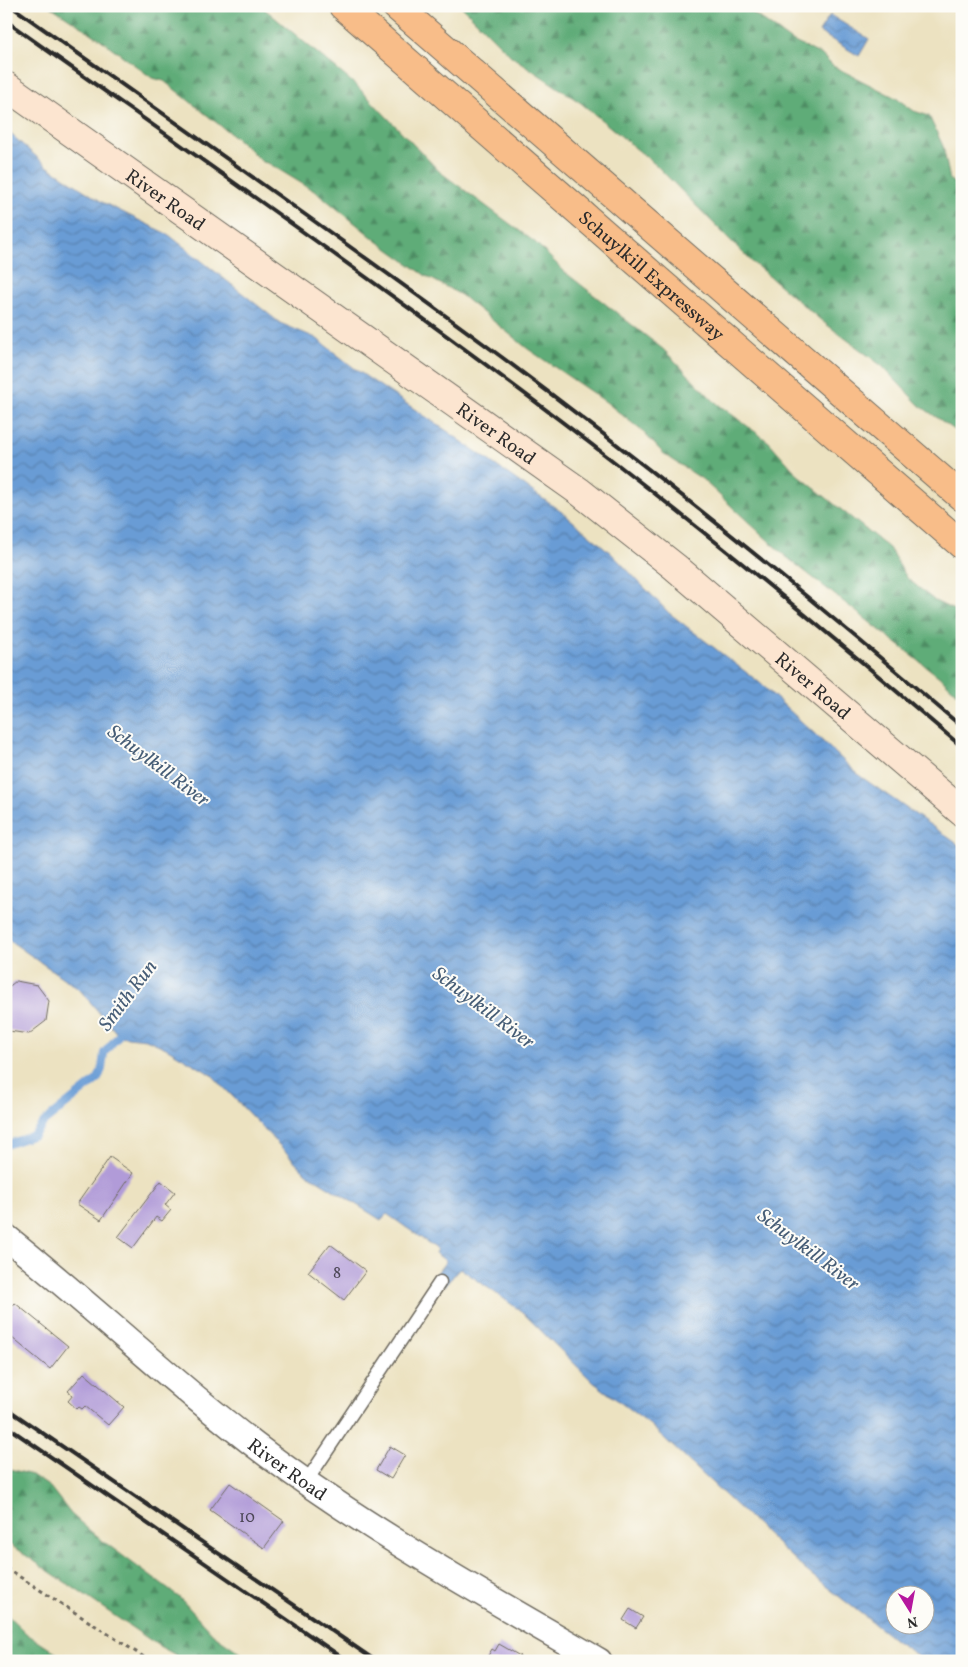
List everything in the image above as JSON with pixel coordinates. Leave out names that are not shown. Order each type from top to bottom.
[{"type":"highway","name":"Schuylkill Expressway","points":[[342,6],[962,545]]},
{"type":"highway","name":"Schuylkill Expressway","points":[[396,6],[962,497]]},
{"type":"street","name":"River Road","points":[[6,86],[580,492],[675,567],[962,812]]},
{"type":"street","name":"River Road","points":[[6,1237],[218,1416],[306,1482],[466,1584],[599,1661]]},
{"type":"lane","points":[[306,1482],[440,1282]]},
{"type":"path","points":[[6,1568],[150,1661]]},
{"type":"green space","points":[[50,6],[261,6],[358,87],[440,172],[536,243],[566,273],[664,350],[715,402],[769,442],[798,475],[889,548],[907,578],[935,601],[962,614],[962,698],[942,679],[784,555],[702,479],[664,454],[642,431],[606,402],[528,349],[461,295],[426,276],[377,241],[319,194],[268,163],[262,162],[246,146],[164,81],[152,78],[100,39]]},
{"type":"green space","points":[[461,6],[743,6],[790,40],[822,55],[833,66],[896,98],[914,111],[929,116],[943,146],[950,180],[962,189],[962,435],[919,405],[882,366],[822,321],[751,261],[656,165],[581,103],[511,56]]},
{"type":"green space","points":[[6,1468],[32,1475],[50,1487],[71,1514],[96,1536],[180,1598],[213,1634],[242,1654],[247,1661],[187,1661],[159,1646],[6,1542]]},
{"type":"green space","points":[[6,1614],[27,1634],[68,1661],[6,1661]]},
{"type":"water","points":[[830,15],[869,39],[859,56],[819,32]]},
{"type":"water","name":"Schuylkill River","points":[[6,130],[47,166],[102,202],[169,235],[280,323],[316,338],[358,371],[563,513],[611,553],[669,613],[760,683],[860,776],[962,847],[962,1661],[926,1661],[887,1634],[936,1634],[936,1584],[886,1584],[886,1633],[804,1569],[649,1424],[593,1382],[521,1311],[460,1268],[445,1286],[434,1277],[446,1261],[435,1253],[437,1249],[387,1214],[381,1220],[306,1173],[212,1075],[166,1048],[146,1039],[119,1036],[80,990],[6,938]]},
{"type":"building","points":[[16,981],[37,985],[49,1001],[46,1021],[29,1034],[9,1031],[6,1028],[6,989]]},
{"type":"building","points":[[110,1157],[133,1173],[101,1220],[77,1204]]},
{"type":"building","points":[[161,1181],[175,1192],[165,1205],[171,1210],[162,1221],[156,1217],[133,1248],[118,1237]]},
{"type":"building","points":[[330,1244],[366,1271],[344,1300],[308,1272]]},
{"type":"building","points":[[15,1303],[68,1346],[50,1369],[6,1333],[6,1313]]},
{"type":"building","points":[[84,1373],[124,1407],[108,1425],[85,1406],[82,1409],[79,1407],[77,1409],[68,1401],[73,1395],[68,1391]]},
{"type":"building","points":[[390,1446],[405,1455],[391,1479],[376,1470]]},
{"type":"building","points":[[230,1483],[284,1521],[264,1548],[210,1510]]},
{"type":"building","points":[[630,1609],[643,1617],[636,1628],[623,1620]]},
{"type":"building","points":[[499,1644],[520,1656],[517,1661],[485,1661],[492,1649],[495,1651]]},
{"type":"waterway","name":"Smith Run","points":[[6,1145],[34,1135],[44,1122],[98,1079],[102,1069],[104,1053],[124,1029]]},
{"type":"railway","points":[[11,6],[366,258],[606,436],[845,628],[962,727]]},
{"type":"railway","points":[[6,21],[314,240],[542,407],[661,498],[748,568],[962,747]]},
{"type":"railway","points":[[6,1408],[376,1661]]},
{"type":"railway","points":[[6,1426],[347,1661]]}]
